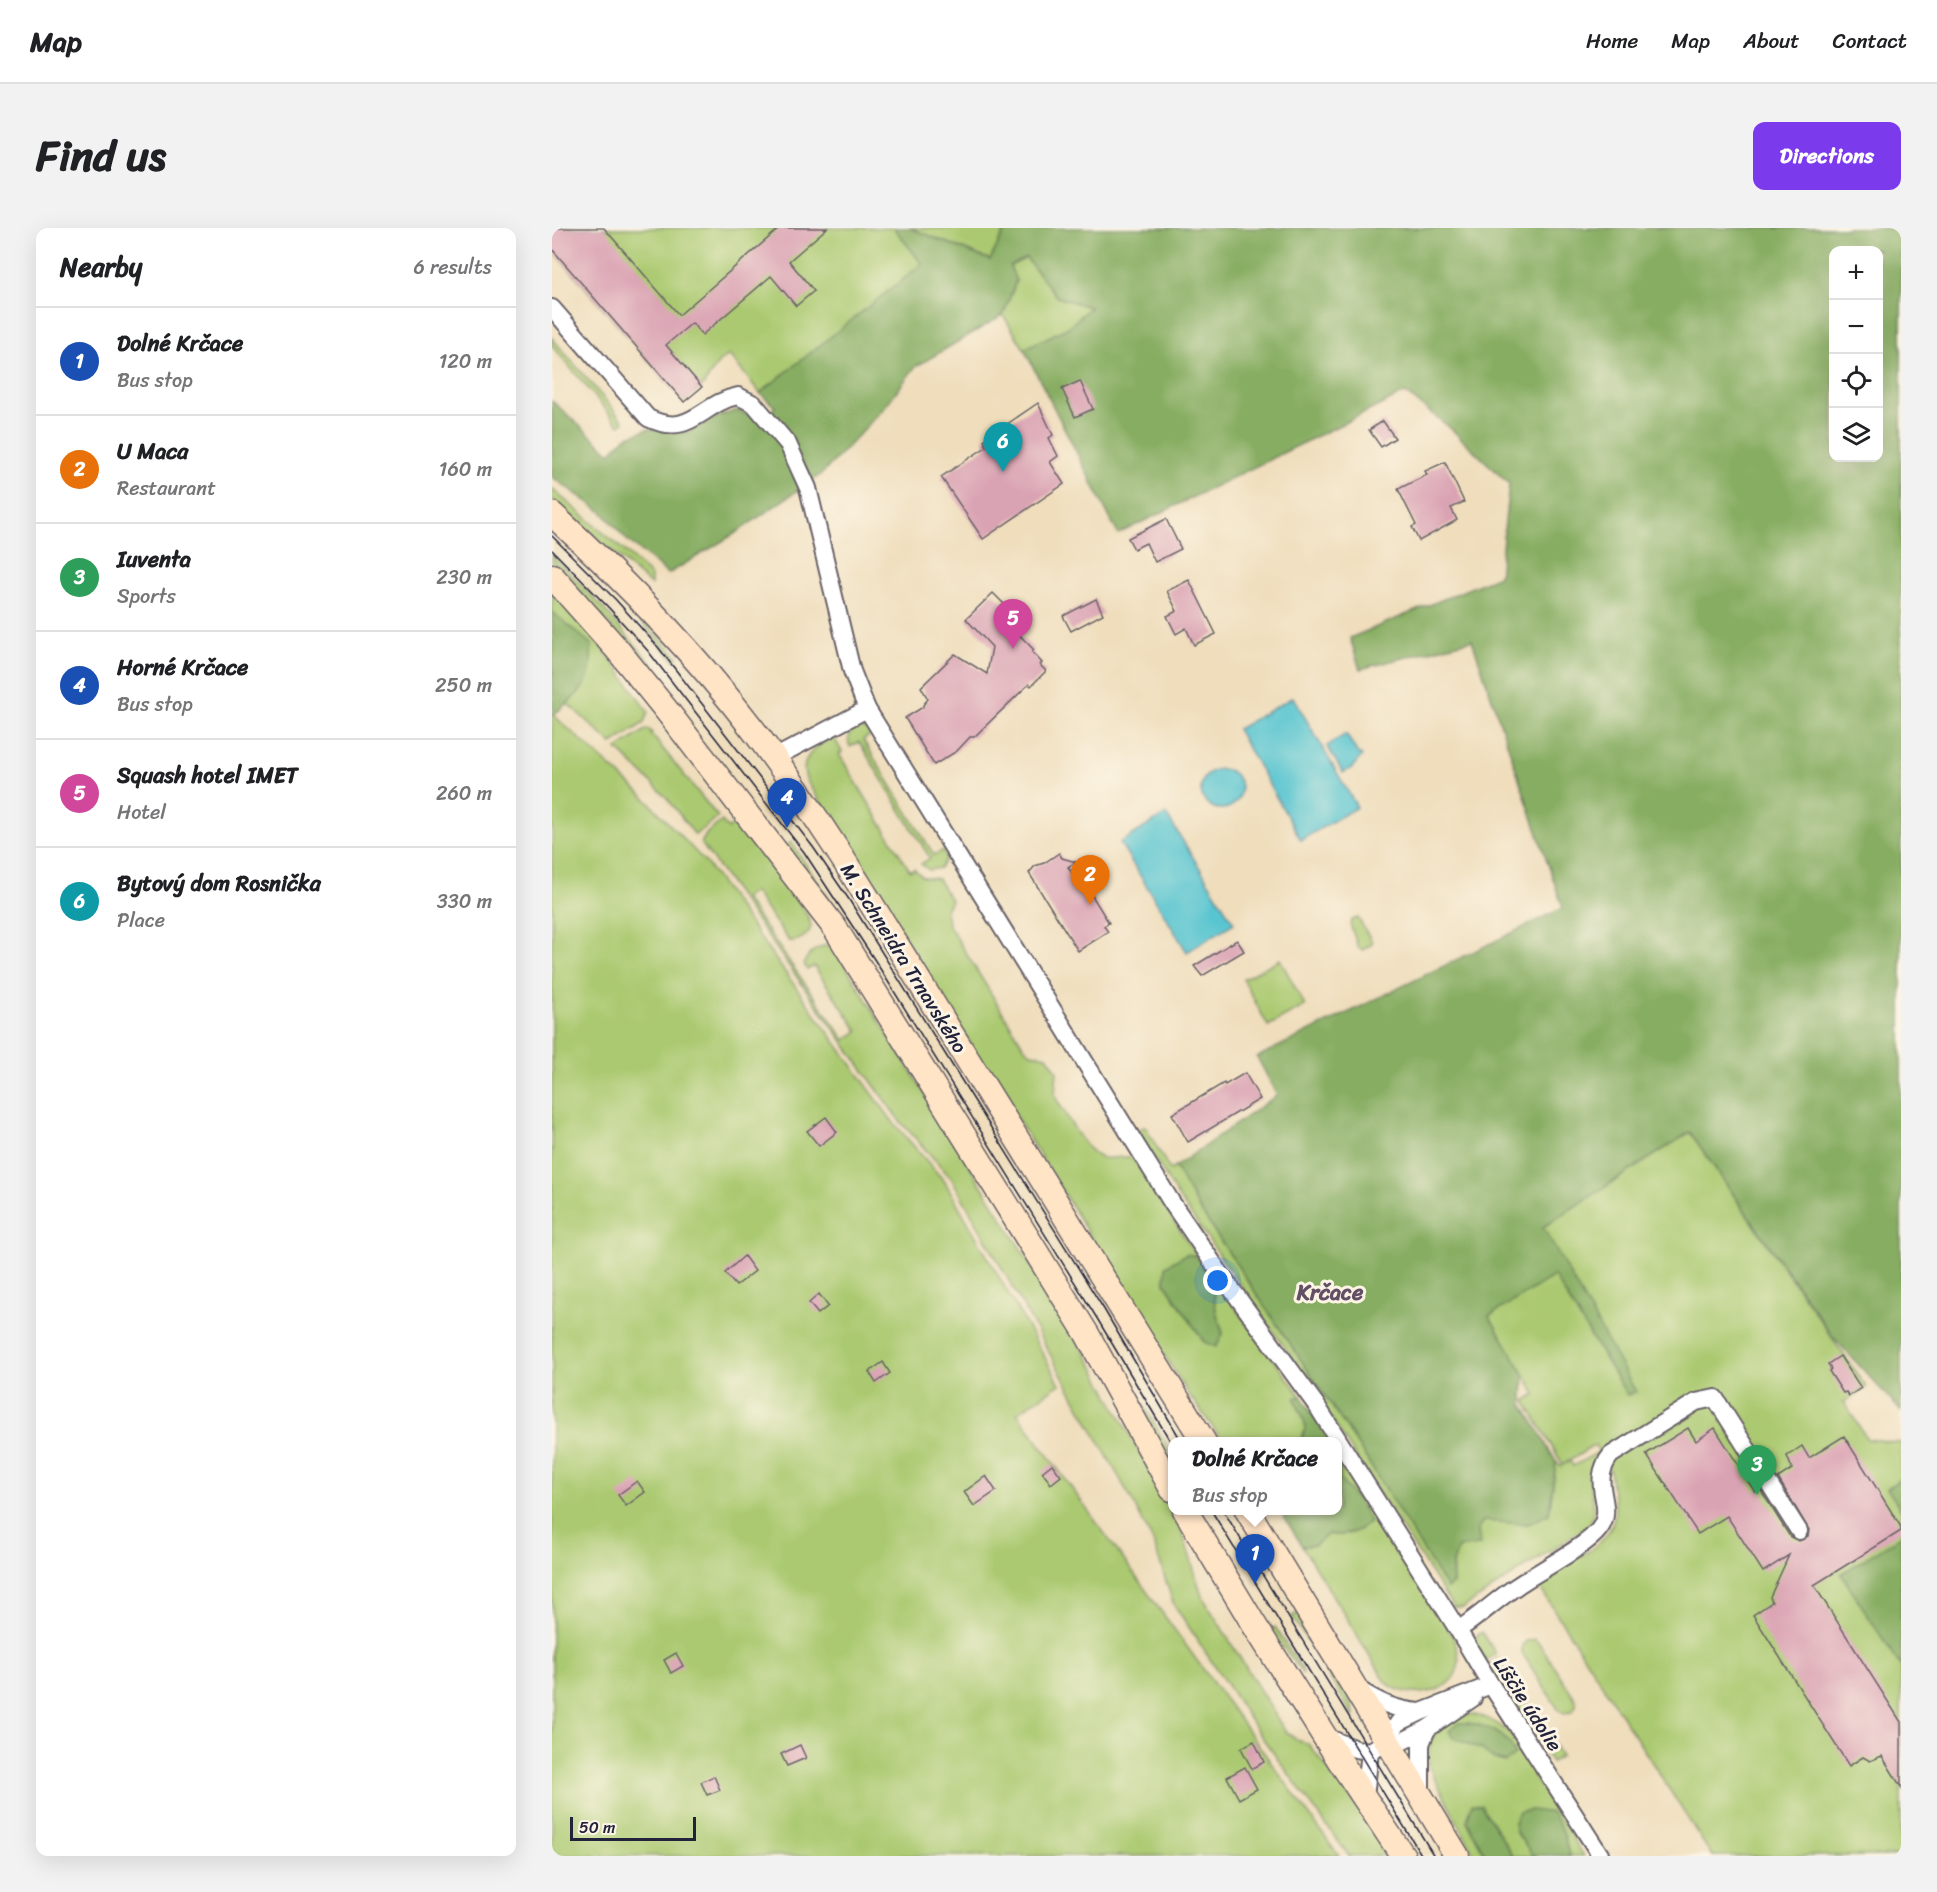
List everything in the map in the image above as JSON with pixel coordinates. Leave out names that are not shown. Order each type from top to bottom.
[{"type":"main road","name":"M. Schneidra Trnavského","points":[[552,514],[615,574],[676,638],[727,697],[774,758],[873,908],[1201,1437]]},
{"type":"main road","points":[[552,576],[616,648],[804,885],[835,928],[1082,1325],[1168,1480]]},
{"type":"main road","points":[[1188,1515],[1324,1736],[1403,1856]]},
{"type":"main road","points":[[1250,1515],[1354,1686],[1379,1745],[1421,1795],[1457,1856]]},
{"type":"street","name":"Líščie údolie","points":[[552,308],[648,418],[657,423],[680,425],[692,421],[717,404],[738,396],[753,404],[788,444],[808,488],[852,671],[867,709],[1172,1203],[1336,1437]]},
{"type":"street","points":[[774,758],[867,709]]},
{"type":"street","points":[[1458,1630],[1480,1616],[1515,1587],[1590,1539],[1601,1528],[1605,1515],[1601,1486],[1604,1463],[1611,1455],[1696,1402],[1715,1398],[1799,1531]]},
{"type":"street","name":"Líščie údolie","points":[[1342,1447],[1601,1856]]},
{"type":"street","points":[[1324,1736],[1356,1749],[1401,1742],[1427,1729],[1491,1685]]},
{"type":"street","points":[[1365,1797],[1379,1745],[1398,1723],[1420,1712],[1491,1685]]},
{"type":"street","points":[[1354,1686],[1380,1703],[1401,1710],[1420,1712]]},
{"type":"street","points":[[1421,1795],[1420,1744],[1427,1729]]},
{"type":"green space","points":[[552,228],[894,228],[923,264],[760,393],[729,355],[719,362],[702,387],[684,402],[552,249]]},
{"type":"green space","points":[[894,228],[910,228],[990,260],[1006,228],[1901,228],[1901,1411],[1833,1337],[1690,1132],[1543,1227],[1636,1392],[1627,1395],[1554,1276],[1489,1316],[1524,1374],[1523,1404],[1556,1462],[1549,1514],[1528,1524],[1483,1521],[1478,1529],[1480,1545],[1458,1548],[1452,1566],[1453,1583],[1447,1589],[1356,1442],[1198,1207],[1175,1167],[1277,1095],[1257,1057],[1563,908],[1472,640],[1360,669],[1350,638],[1499,576],[1509,484],[1449,427],[1405,393],[1118,534],[1024,349],[1069,327],[1090,307],[1057,297],[1026,258],[1010,266],[1016,281],[1003,315],[915,367],[883,409],[823,473],[734,534],[668,574],[626,539],[602,512],[552,477],[552,401],[610,453],[626,437],[648,429],[687,432],[737,410],[761,420],[775,407],[760,393],[922,264]]},
{"type":"green space","points":[[910,228],[1006,228],[990,260]]},
{"type":"green space","points":[[1027,257],[1057,297],[1091,307],[1069,327],[1024,349],[1003,315],[1016,282],[1010,266]]},
{"type":"green space","points":[[552,338],[624,422],[619,425],[552,346]]},
{"type":"green space","points":[[552,489],[651,576],[651,585],[552,499]]},
{"type":"green space","points":[[552,555],[594,598],[666,680],[659,685],[609,624],[552,561]]},
{"type":"green space","points":[[614,589],[616,590],[678,657],[674,660]]},
{"type":"green space","points":[[552,591],[609,656],[648,712],[644,723],[612,744],[567,703],[577,694],[566,625],[552,612]]},
{"type":"green space","points":[[552,612],[591,644],[588,678],[579,693],[553,715]]},
{"type":"green space","points":[[552,714],[643,796],[707,864],[893,1122],[945,1182],[1060,1384],[1017,1413],[1339,1856],[552,1856]]},
{"type":"green space","points":[[859,727],[869,730],[872,734],[863,740],[934,855],[944,850],[946,859],[940,868],[929,870],[921,864],[930,858],[859,742],[850,747],[849,735]]},
{"type":"green space","points":[[647,729],[652,732],[651,734],[718,817],[695,835],[667,798],[617,749]]},
{"type":"green space","points":[[833,736],[842,752],[839,754],[910,871],[914,869],[923,877],[938,879],[951,900],[946,910],[948,924],[1024,1047],[1031,1053],[1047,1056],[1057,1071],[1055,1094],[1072,1125],[1084,1143],[1097,1156],[1103,1158],[1132,1157],[1197,1256],[1301,1396],[1298,1407],[1304,1419],[1302,1437],[1220,1437],[1187,1392],[807,781],[804,766],[815,749]],"holes":[[[1166,1266],[1212,1282],[1216,1311],[1223,1333],[1204,1342],[1165,1283]]]},
{"type":"green space","points":[[722,821],[728,829],[734,824],[785,883],[803,908],[811,924],[809,932],[802,938],[789,941],[754,892],[744,898],[845,1040],[858,1031],[814,966],[807,970],[804,963],[810,954],[819,948],[827,945],[835,949],[1091,1362],[1168,1506],[1168,1515],[1173,1515],[1183,1534],[1202,1596],[1285,1731],[1308,1744],[1376,1831],[1390,1856],[1349,1856],[1258,1732],[1173,1603],[1154,1544],[1134,1504],[952,1179],[899,1120],[701,843],[707,833]]},
{"type":"green space","points":[[791,842],[860,944],[858,945],[786,846]]},
{"type":"green space","points":[[1358,918],[1372,942],[1362,950],[1358,947],[1350,924],[1352,920]]},
{"type":"green space","points":[[1280,959],[1305,1006],[1268,1026],[1243,979]]},
{"type":"green space","points":[[1145,1126],[1170,1170],[1175,1167],[1198,1207],[1356,1442],[1447,1588],[1453,1583],[1454,1560],[1460,1547],[1477,1530],[1483,1520],[1528,1524],[1549,1514],[1556,1462],[1563,1465],[1525,1401],[1536,1394],[1489,1316],[1554,1276],[1543,1227],[1690,1132],[1866,1387],[1844,1402],[1867,1439],[1901,1443],[1901,1479],[1895,1483],[1901,1493],[1901,1856],[1712,1856],[1540,1588],[1548,1577],[1603,1540],[1614,1520],[1615,1507],[1610,1471],[1600,1452],[1591,1471],[1594,1507],[1589,1525],[1463,1608],[1453,1607],[1290,1355],[1177,1195],[1138,1131]],"holes":[[[1595,1445],[1599,1452],[1573,1466],[1570,1461],[1564,1464]]]},
{"type":"green space","points":[[1186,1254],[1197,1256],[1212,1282],[1216,1311],[1223,1334],[1216,1347],[1204,1342],[1165,1283],[1166,1266]]},
{"type":"green space","points":[[1104,1338],[1168,1447],[1168,1461],[1102,1339]]},
{"type":"green space","points":[[1301,1396],[1327,1437],[1302,1437],[1305,1423],[1295,1398]]},
{"type":"green space","points":[[1342,1458],[1453,1636],[1458,1654],[1458,1668],[1451,1681],[1434,1691],[1413,1693],[1393,1687],[1386,1682],[1302,1546],[1315,1545],[1328,1534],[1340,1535],[1361,1529],[1370,1521],[1358,1500],[1342,1482]]},
{"type":"green space","points":[[1901,1479],[1901,1510],[1887,1488]]},
{"type":"green space","points":[[1342,1482],[1358,1500],[1370,1521],[1361,1529],[1340,1535],[1328,1534],[1315,1545],[1302,1546],[1283,1515],[1342,1515]]},
{"type":"green space","points":[[1901,1536],[1901,1667],[1841,1574]]},
{"type":"green space","points":[[1298,1613],[1353,1706],[1354,1717],[1292,1616]]},
{"type":"green space","points":[[1275,1627],[1302,1669],[1303,1674],[1270,1630]]},
{"type":"green space","points":[[1482,1632],[1496,1654],[1485,1661],[1473,1641]]},
{"type":"green space","points":[[1534,1639],[1539,1643],[1576,1700],[1576,1706],[1572,1712],[1564,1713],[1558,1709],[1522,1653],[1522,1645]]},
{"type":"green space","points":[[1499,1659],[1561,1756],[1551,1762],[1488,1665]]},
{"type":"green space","points":[[1470,1714],[1493,1721],[1517,1742],[1536,1771],[1532,1774],[1584,1856],[1569,1856],[1564,1834],[1516,1833],[1535,1856],[1513,1856],[1481,1806],[1467,1821],[1486,1856],[1475,1856],[1429,1767],[1430,1742],[1436,1733],[1453,1721]]},
{"type":"green space","points":[[1459,1723],[1476,1724],[1493,1730],[1506,1740],[1515,1755],[1505,1762],[1494,1759],[1481,1749],[1453,1738],[1449,1731]]},
{"type":"green space","points":[[1472,1804],[1481,1805],[1513,1856],[1486,1856],[1467,1821]]},
{"type":"green space","points":[[1531,1810],[1552,1813],[1564,1834],[1569,1856],[1533,1855],[1516,1832],[1514,1823],[1519,1812]]},
{"type":"water","points":[[1293,697],[1357,807],[1301,840],[1237,729]]},
{"type":"water","points":[[1346,734],[1358,754],[1362,756],[1352,768],[1343,773],[1327,746]]},
{"type":"water","points":[[1221,769],[1235,775],[1241,789],[1235,803],[1221,809],[1207,803],[1201,789],[1207,775]]},
{"type":"water","points":[[1166,814],[1234,923],[1187,952],[1120,843]]},
{"type":"building","points":[[552,228],[604,228],[679,315],[780,228],[827,228],[789,261],[814,291],[796,306],[771,276],[702,335],[692,323],[666,345],[702,387],[684,402],[552,249]]},
{"type":"building","points":[[1080,381],[1093,409],[1075,417],[1062,389]]},
{"type":"building","points":[[1038,403],[1053,435],[1049,438],[1058,456],[1050,462],[1064,484],[983,539],[941,477],[986,447],[984,440]]},
{"type":"building","points":[[1383,421],[1395,438],[1381,447],[1369,430]]},
{"type":"building","points":[[1445,462],[1464,502],[1451,508],[1457,520],[1419,541],[1412,527],[1416,525],[1398,489],[1427,475],[1425,471]]},
{"type":"building","points":[[1166,519],[1181,549],[1155,562],[1146,543],[1134,549],[1128,538]]},
{"type":"building","points":[[1189,580],[1216,634],[1194,645],[1186,628],[1176,634],[1167,616],[1177,611],[1167,591]]},
{"type":"building","points":[[993,593],[1010,610],[1002,617],[1034,650],[1032,652],[1046,671],[1031,686],[1029,684],[974,737],[970,737],[957,751],[934,765],[905,718],[923,707],[928,699],[921,687],[955,654],[987,674],[992,647],[966,619]]},
{"type":"building","points":[[1096,599],[1103,614],[1071,631],[1063,616]]},
{"type":"building","points":[[1059,853],[1062,858],[1076,862],[1068,867],[1084,892],[1088,889],[1109,923],[1104,926],[1108,932],[1078,951],[1029,873],[1035,866]]},
{"type":"building","points":[[1237,940],[1244,951],[1202,976],[1194,966]]},
{"type":"building","points":[[1245,1073],[1260,1099],[1188,1142],[1172,1114]]},
{"type":"building","points":[[826,1117],[837,1132],[819,1146],[807,1131]]},
{"type":"building","points":[[744,1256],[755,1271],[736,1286],[725,1273]]},
{"type":"building","points":[[819,1294],[828,1306],[818,1314],[809,1303]]},
{"type":"building","points":[[1840,1356],[1861,1388],[1849,1396],[1846,1392],[1843,1393],[1829,1371],[1831,1369],[1828,1364]]},
{"type":"building","points":[[883,1362],[890,1373],[876,1383],[869,1372]]},
{"type":"building","points":[[1688,1428],[1696,1441],[1715,1428],[1755,1492],[1760,1489],[1790,1537],[1799,1541],[1808,1536],[1809,1530],[1778,1478],[1792,1469],[1787,1456],[1802,1446],[1809,1458],[1844,1436],[1901,1527],[1901,1531],[1814,1585],[1901,1722],[1901,1787],[1882,1756],[1870,1761],[1863,1757],[1849,1766],[1753,1615],[1772,1602],[1770,1597],[1789,1555],[1763,1572],[1727,1516],[1698,1534],[1646,1454]]},
{"type":"building","points":[[1052,1464],[1061,1476],[1051,1484],[1042,1472]]},
{"type":"building","points":[[986,1476],[996,1491],[974,1506],[964,1492]]},
{"type":"building","points":[[637,1481],[645,1492],[626,1506],[618,1495]]},
{"type":"building","points":[[676,1653],[683,1666],[671,1673],[664,1660]]},
{"type":"building","points":[[1254,1741],[1264,1762],[1252,1769],[1241,1748]]},
{"type":"building","points":[[800,1745],[806,1758],[787,1766],[781,1754]]},
{"type":"building","points":[[1245,1767],[1257,1789],[1239,1799],[1227,1777]]},
{"type":"building","points":[[714,1776],[720,1790],[707,1795],[701,1782]]},
{"type":"tram line","points":[[552,536],[616,600],[658,647],[813,847],[848,898],[1105,1311],[1179,1437]]},
{"type":"tram line","points":[[552,550],[648,651],[804,852],[874,959],[1168,1437]]},
{"type":"tram line","points":[[1214,1515],[1422,1856]]},
{"type":"tram line","points":[[1226,1515],[1434,1856]]},
{"type":"place","name":"Bytový dom Rosnička","points":[[1003,472]]},
{"type":"place","name":"Squash hotel IMET","points":[[1013,649]]},
{"type":"place","name":"Horné Krčace","points":[[787,828]]},
{"type":"place","name":"U Maca","points":[[1090,905]]},
{"type":"place","name":"Iuventa","points":[[1757,1495]]},
{"type":"place","name":"Dolné Krčace","points":[[1255,1584]]},
{"type":"district","name":"Krčace","points":[[1330,1292]]}]
